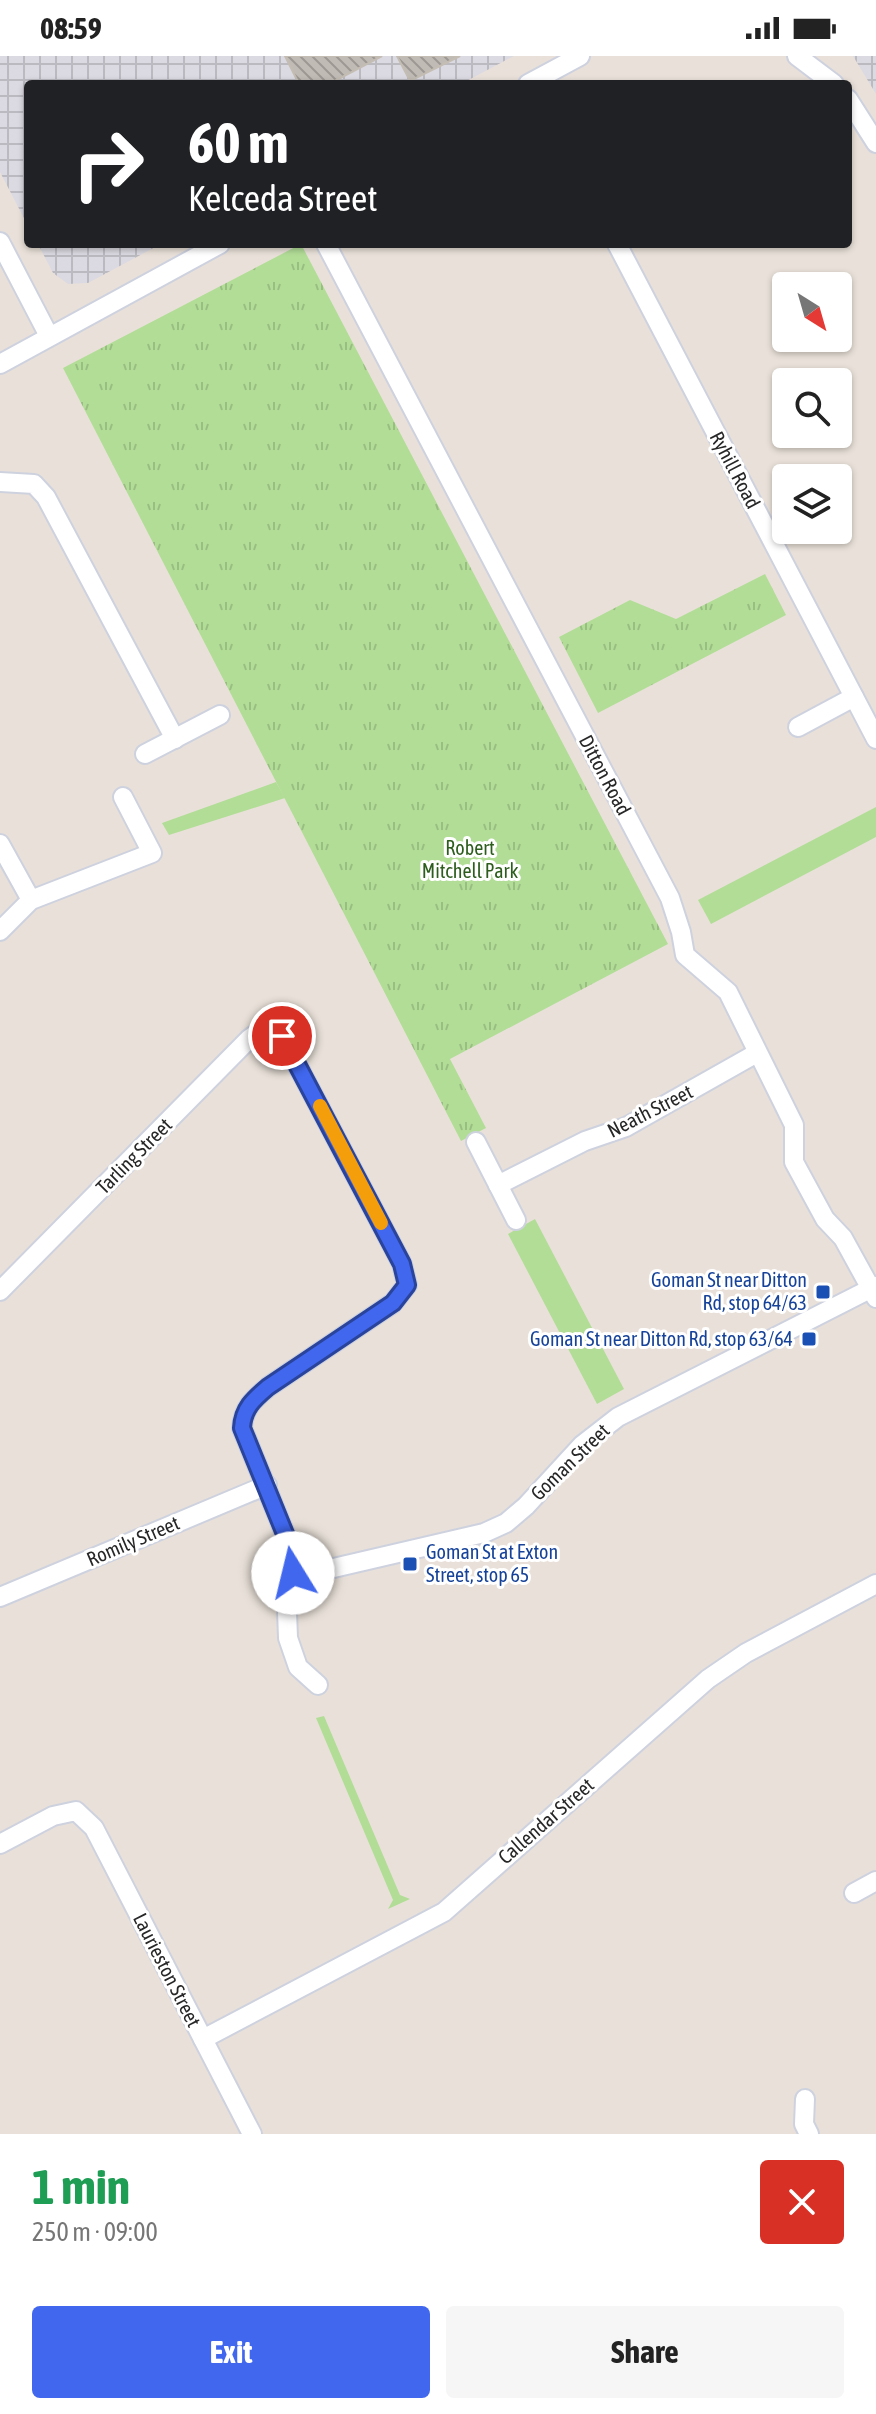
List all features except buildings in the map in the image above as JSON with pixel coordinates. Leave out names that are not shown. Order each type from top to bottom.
[{"type":"street","points":[[536,80],[580,56]]},
{"type":"street","points":[[797,56],[829,80]]},
{"type":"street","points":[[852,105],[876,143]]},
{"type":"street","points":[[0,242],[49,336]]},
{"type":"street","points":[[0,364],[213,248]]},
{"type":"street","name":"Ditton Road","points":[[328,248],[670,898],[685,955],[728,992],[794,1125],[794,1162],[825,1219],[843,1238],[874,1291]]},
{"type":"street","name":"Ryhill Road","points":[[619,248],[876,739]]},
{"type":"street","points":[[0,482],[34,484],[46,497],[175,739]]},
{"type":"street","points":[[798,727],[854,697]]},
{"type":"street","points":[[145,754],[220,715]]},
{"type":"street","points":[[0,931],[31,900],[152,853],[123,797]]},
{"type":"street","points":[[0,844],[31,900]]},
{"type":"street","name":"Tarling Street","points":[[0,1291],[249,1039],[260,1031],[272,1028],[282,1036],[300,1067],[402,1264],[407,1285],[393,1303],[250,1402],[242,1428],[267,1485]]},
{"type":"street","name":"Neath Street","points":[[498,1185],[585,1141],[626,1127],[757,1053]]},
{"type":"street","points":[[476,1142],[516,1220]]},
{"type":"street","name":"Goman Street","points":[[293,1573],[325,1570],[484,1533],[506,1523],[526,1506],[582,1445],[618,1417],[874,1291]]},
{"type":"street","points":[[267,1485],[292,1551],[288,1638],[298,1667],[318,1685]]},
{"type":"street","name":"Romily Street","points":[[0,1597],[267,1485]]},
{"type":"street","name":"Callendar Street","points":[[203,2039],[444,1912],[708,1679],[746,1653],[876,1584]]},
{"type":"street","name":"Laurieston Street","points":[[0,1844],[53,1816],[76,1811],[94,1828],[252,2134]]},
{"type":"street","points":[[854,1893],[876,1881]]},
{"type":"street","points":[[805,2099],[804,2124],[809,2134]]},
{"type":"shaded area","points":[[0,56],[514,56],[469,80],[24,80],[24,218],[0,172]]},
{"type":"shaded area","points":[[853,56],[876,56],[876,94]]},
{"type":"shaded area","points":[[40,248],[154,248],[88,283],[68,284],[53,273]]},
{"type":"green space","name":"Robert Mitchell Park","points":[[293,248],[303,248],[668,944],[450,1059],[486,1128],[461,1141],[63,368]]},
{"type":"green space","points":[[765,574],[786,615],[598,713],[559,637],[630,600],[676,619]]},
{"type":"green space","points":[[276,782],[285,798],[169,835],[162,823]]},
{"type":"green space","points":[[876,807],[876,837],[711,924],[698,900]]},
{"type":"green space","points":[[535,1219],[624,1389],[597,1404],[508,1234]]},
{"type":"green space","points":[[324,1716],[400,1895],[410,1899],[388,1909],[393,1900],[316,1718]]},
{"type":"slow traffic","points":[[320,1106],[381,1223]]},
{"type":"place","name":"Goman St near Ditton Rd, stop 64/63","points":[[823,1292]]},
{"type":"place","name":"Goman St near Ditton Rd, stop 63/64","points":[[809,1339]]},
{"type":"place","name":"Goman St at Exton Street, stop 65","points":[[410,1564]]},
{"type":"route","points":[[282,1036],[402,1264],[407,1285],[393,1303],[268,1387],[250,1402],[243,1418],[242,1428],[292,1551],[293,1573]]}]
